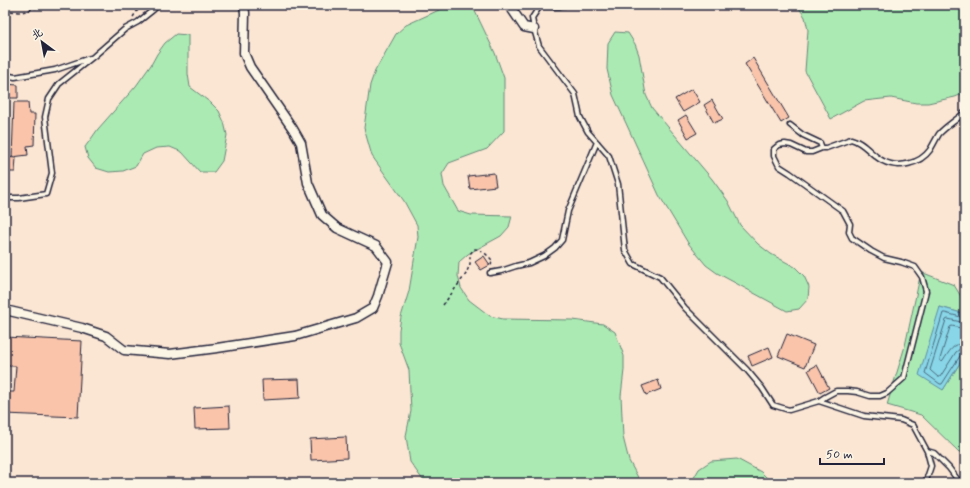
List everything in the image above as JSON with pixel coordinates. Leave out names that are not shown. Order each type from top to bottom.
[{"type":"street","points":[[5,310],[82,328],[106,336],[124,350],[170,354],[295,336],[356,318],[373,308],[388,262],[376,246],[337,228],[322,215],[308,183],[302,143],[250,67],[244,53],[244,5]]},
{"type":"street","points":[[509,5],[524,27],[534,29]]},
{"type":"lane","points":[[5,198],[19,198],[46,194],[52,173],[45,117],[49,99],[59,84],[125,29],[138,22],[158,5]]},
{"type":"lane","points":[[564,5],[540,6],[532,18],[534,29],[539,46],[575,94],[580,117],[588,132],[609,156],[618,184],[625,250],[633,264],[660,277],[686,308],[747,370],[762,388],[773,405],[789,410],[819,401],[836,391],[857,392],[870,396],[880,396],[887,393],[904,378],[926,291],[922,277],[915,267],[884,258],[852,238],[849,232],[850,224],[843,211],[779,166],[774,156],[774,148],[779,144],[791,145],[806,152],[826,148],[851,139],[860,142],[870,152],[884,162],[896,166],[916,160],[929,151],[940,134],[965,112]]},
{"type":"lane","points":[[5,75],[14,76],[55,70],[94,56]]},
{"type":"lane","points":[[790,125],[803,135],[820,143],[822,148]]},
{"type":"lane","points":[[490,273],[529,263],[544,256],[555,248],[562,240],[568,211],[597,142]]},
{"type":"lane","points":[[819,401],[864,416],[901,420],[912,425],[927,451],[930,466],[925,483]]},
{"type":"lane","points":[[927,451],[934,453],[950,468],[960,483]]},
{"type":"path","points":[[5,11],[22,12],[46,5]]},
{"type":"path","points":[[443,305],[466,274],[470,264],[470,254],[474,249],[478,249],[492,260],[490,273]]},
{"type":"green space","points":[[450,5],[472,5],[495,53],[504,78],[504,131],[487,149],[449,163],[442,174],[444,186],[458,211],[471,215],[512,216],[509,227],[501,236],[468,254],[459,262],[458,276],[461,288],[469,300],[490,316],[503,319],[573,320],[603,324],[615,332],[624,356],[621,396],[623,437],[629,461],[641,483],[425,483],[410,462],[406,436],[411,411],[409,370],[399,343],[399,330],[401,317],[409,291],[418,237],[417,225],[404,201],[372,156],[364,128],[370,85],[375,71],[396,34],[406,25]]},
{"type":"green space","points":[[797,5],[965,5],[965,93],[955,97],[928,103],[916,103],[891,98],[864,101],[831,119],[805,71],[808,30],[805,17]]},
{"type":"green space","points":[[615,32],[628,33],[635,44],[639,55],[646,95],[652,108],[712,179],[728,201],[740,225],[758,244],[771,254],[795,267],[804,276],[809,287],[808,299],[799,309],[787,311],[717,273],[706,265],[688,243],[659,195],[613,95],[607,69],[608,43]]},
{"type":"green space","points":[[176,34],[188,35],[188,74],[190,87],[219,111],[224,122],[227,135],[222,161],[214,172],[200,172],[182,152],[170,147],[156,148],[143,154],[136,166],[123,171],[109,172],[96,168],[88,158],[85,147],[98,129],[136,86],[165,43]]},
{"type":"green space","points":[[921,272],[954,285],[965,303],[965,314],[940,307],[943,390],[965,355],[965,452],[959,452],[921,415],[887,405],[905,346]]},
{"type":"green space","points":[[737,459],[761,472],[772,483],[691,483],[699,469],[711,461]]},
{"type":"water","points":[[940,307],[965,314],[965,355],[943,390],[919,375]]},
{"type":"building","points":[[753,58],[789,118],[781,123],[745,64]]},
{"type":"building","points":[[5,84],[18,85],[18,98],[5,98]]},
{"type":"building","points":[[692,89],[700,102],[683,112],[675,99]]},
{"type":"building","points":[[712,100],[723,119],[714,123],[704,105]]},
{"type":"building","points":[[14,102],[28,102],[29,114],[35,114],[34,145],[27,146],[28,155],[12,157]]},
{"type":"building","points":[[686,115],[697,133],[688,138],[678,120]]},
{"type":"building","points":[[5,157],[16,158],[15,172],[5,172]]},
{"type":"building","points":[[494,173],[496,186],[470,189],[468,176]]},
{"type":"building","points":[[484,256],[490,265],[481,270],[475,262]]},
{"type":"building","points":[[787,334],[814,345],[805,367],[778,356]]},
{"type":"building","points":[[5,337],[82,341],[78,417],[5,414],[5,392],[14,392],[16,366],[5,366]]},
{"type":"building","points":[[769,347],[773,357],[752,366],[748,356]]},
{"type":"building","points":[[817,365],[829,388],[820,393],[808,370]]},
{"type":"building","points":[[299,379],[300,398],[263,400],[262,380]]},
{"type":"building","points":[[658,380],[661,389],[646,395],[642,386]]},
{"type":"building","points":[[229,406],[230,428],[195,429],[194,408]]},
{"type":"building","points":[[346,437],[347,458],[311,460],[310,439]]}]
